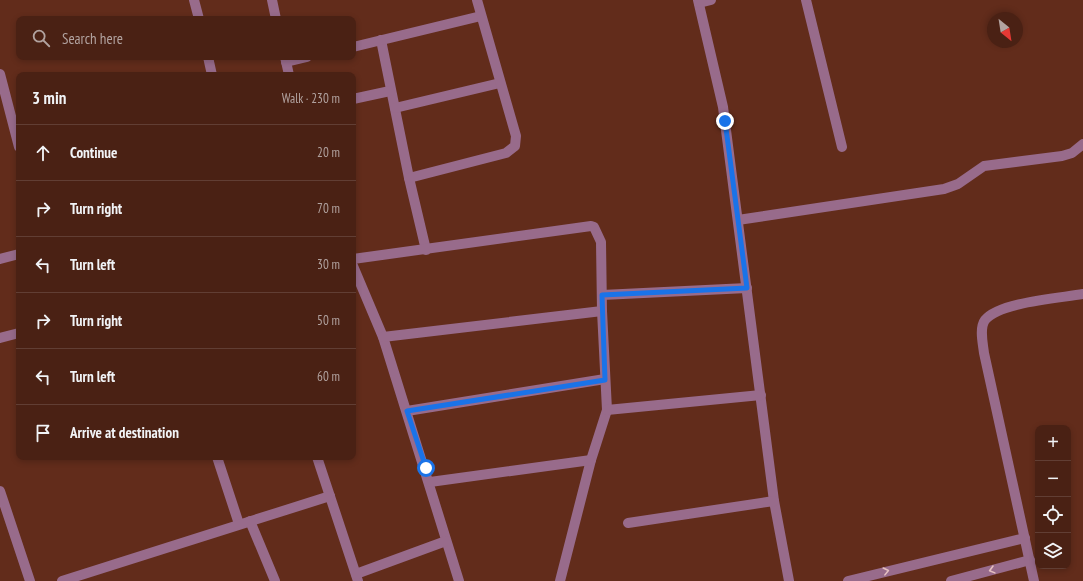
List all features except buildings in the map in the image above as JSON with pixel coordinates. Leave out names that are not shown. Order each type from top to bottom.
[{"type":"street","points":[[194,0],[198,16]]},
{"type":"street","points":[[272,0],[275,16]]},
{"type":"street","points":[[409,178],[506,153],[512,149],[516,142],[516,136],[477,0]]},
{"type":"street","points":[[711,0],[699,1],[723,107],[774,501],[789,581]]},
{"type":"street","points":[[806,0],[842,147]]},
{"type":"street","points":[[356,45],[481,16]]},
{"type":"street","points":[[381,40],[390,91],[426,250]]},
{"type":"street","points":[[209,60],[211,72]]},
{"type":"street","points":[[285,60],[288,72]]},
{"type":"street","points":[[0,74],[16,135]]},
{"type":"street","points":[[395,108],[500,83]]},
{"type":"street","points":[[356,98],[390,91]]},
{"type":"street","points":[[738,220],[944,189],[958,184],[984,166],[1062,156],[1072,153],[1083,144]]},
{"type":"street","points":[[356,259],[591,226],[598,232],[601,242],[602,311],[607,410],[591,460],[560,581]]},
{"type":"street","points":[[0,259],[16,255]]},
{"type":"street","points":[[356,273],[383,337],[430,482],[446,541],[459,581]]},
{"type":"street","points":[[602,295],[747,288]]},
{"type":"street","points":[[1034,581],[984,353],[982,332],[985,320],[996,312],[1009,306],[1083,294]]},
{"type":"street","points":[[383,337],[602,311]]},
{"type":"street","points":[[0,338],[16,334]]},
{"type":"street","points":[[407,411],[605,380]]},
{"type":"street","points":[[607,410],[760,394]]},
{"type":"street","points":[[219,460],[239,524]]},
{"type":"street","points":[[317,460],[357,578],[446,541]]},
{"type":"street","points":[[430,482],[591,460]]},
{"type":"street","points":[[0,493],[30,581]]},
{"type":"street","points":[[62,581],[250,520],[330,496]]},
{"type":"street","points":[[628,523],[774,501]]},
{"type":"street","points":[[250,520],[275,581]]},
{"type":"street","points":[[848,581],[1025,538]]},
{"type":"street","points":[[951,581],[1030,560]]},
{"type":"route","points":[[426,468],[407,411],[605,380],[602,295],[747,288],[725,121]]}]
